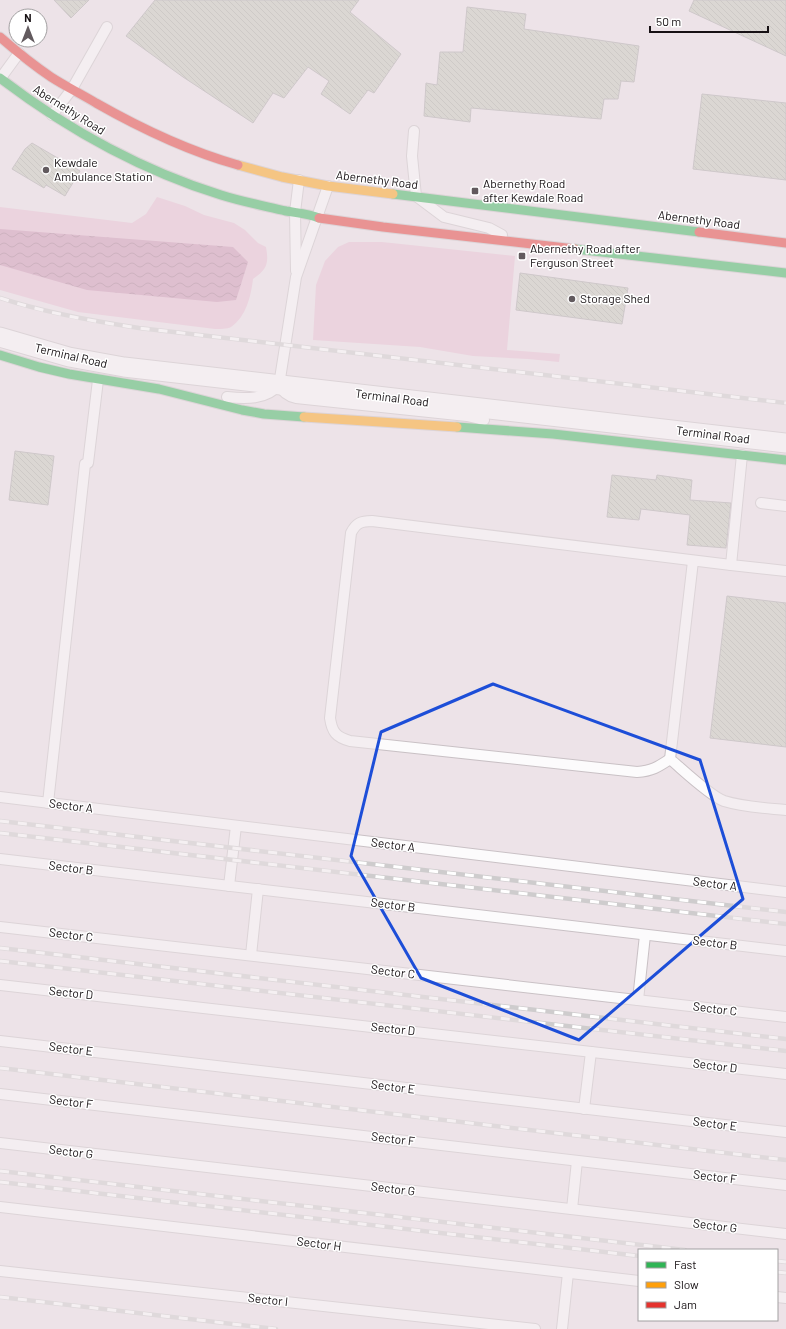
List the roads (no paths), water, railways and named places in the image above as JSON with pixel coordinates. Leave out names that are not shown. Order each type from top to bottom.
[{"type":"main road","name":"Abernethy Road","points":[[0,37],[51,77],[126,120],[173,142],[223,161],[282,177],[328,186],[786,243]]},
{"type":"main road","name":"Abernethy Road","points":[[0,78],[52,115],[111,150],[135,162],[175,180],[255,205],[319,218],[383,227],[786,274]]},
{"type":"main road","points":[[0,355],[39,367],[98,380],[159,389],[242,410],[264,414],[553,434],[786,460]]},
{"type":"street","name":"Terminal Road","points":[[0,338],[54,353],[110,365],[161,372],[786,443]]},
{"type":"lane","points":[[52,115],[72,89],[107,27]]},
{"type":"lane","points":[[0,78],[19,53]]},
{"type":"lane","points":[[414,131],[412,156],[416,196],[444,217],[489,228],[516,242]]},
{"type":"lane","points":[[299,180],[295,212],[296,277],[279,385],[281,390],[285,394],[296,398],[467,416],[553,434]]},
{"type":"lane","points":[[296,277],[328,186]]},
{"type":"lane","points":[[48,803],[85,464],[88,463],[98,380]]},
{"type":"lane","points":[[159,389],[246,398],[267,394],[279,385]]},
{"type":"lane","points":[[731,565],[742,455]]},
{"type":"lane","points":[[760,503],[786,506]]},
{"type":"lane","points":[[693,561],[670,759],[657,768],[637,772],[350,741],[341,738],[335,733],[331,725],[330,718],[352,533],[358,523],[372,521],[693,561],[786,571]]},
{"type":"lane","points":[[670,759],[723,800],[738,804],[786,810]]},
{"type":"lane","name":"Sector A","points":[[0,797],[786,892]]},
{"type":"lane","points":[[229,886],[236,826]]},
{"type":"lane","name":"Sector B","points":[[0,859],[786,951]]},
{"type":"lane","points":[[251,955],[258,889]]},
{"type":"lane","name":"Sector C","points":[[0,927],[786,1017]]},
{"type":"lane","points":[[638,1000],[645,935]]},
{"type":"lane","name":"Sector D","points":[[0,984],[786,1074]]},
{"type":"lane","name":"Sector E","points":[[0,1041],[786,1132]]},
{"type":"lane","points":[[584,1109],[591,1052]]},
{"type":"lane","name":"Sector F","points":[[0,1094],[786,1185]]},
{"type":"lane","name":"Sector G","points":[[0,1143],[786,1234]]},
{"type":"lane","points":[[572,1209],[577,1161]]},
{"type":"lane","name":"Sector H","points":[[0,1207],[638,1281]]},
{"type":"lane","name":"Sector I","points":[[0,1270],[535,1329]]},
{"type":"lane","points":[[562,1329],[568,1273]]},
{"type":"water","points":[[0,229],[233,247],[248,262],[236,300],[217,302],[87,290],[0,265]]},
{"type":"railway","points":[[0,298],[69,316],[139,328],[786,403]]},
{"type":"railway","points":[[0,821],[786,912]]},
{"type":"railway","points":[[0,833],[786,924]]},
{"type":"railway","points":[[0,948],[786,1039]]},
{"type":"railway","points":[[0,961],[786,1051]]},
{"type":"railway","points":[[0,1068],[786,1160]]},
{"type":"railway","points":[[0,1171],[676,1249]]},
{"type":"railway","points":[[0,1182],[638,1256]]},
{"type":"railway","points":[[778,1261],[786,1262]]},
{"type":"railway","points":[[778,1272],[786,1273]]},
{"type":"railway","points":[[0,1297],[276,1329]]},
{"type":"place","name":"Kewdale Ambulance Station","points":[[46,170]]},
{"type":"place","name":"Abernethy Road after Kewdale Road","points":[[475,191]]},
{"type":"place","name":"Abernethy Road after Ferguson Street","points":[[522,256]]},
{"type":"place","name":"Storage Shed","points":[[572,299]]}]
